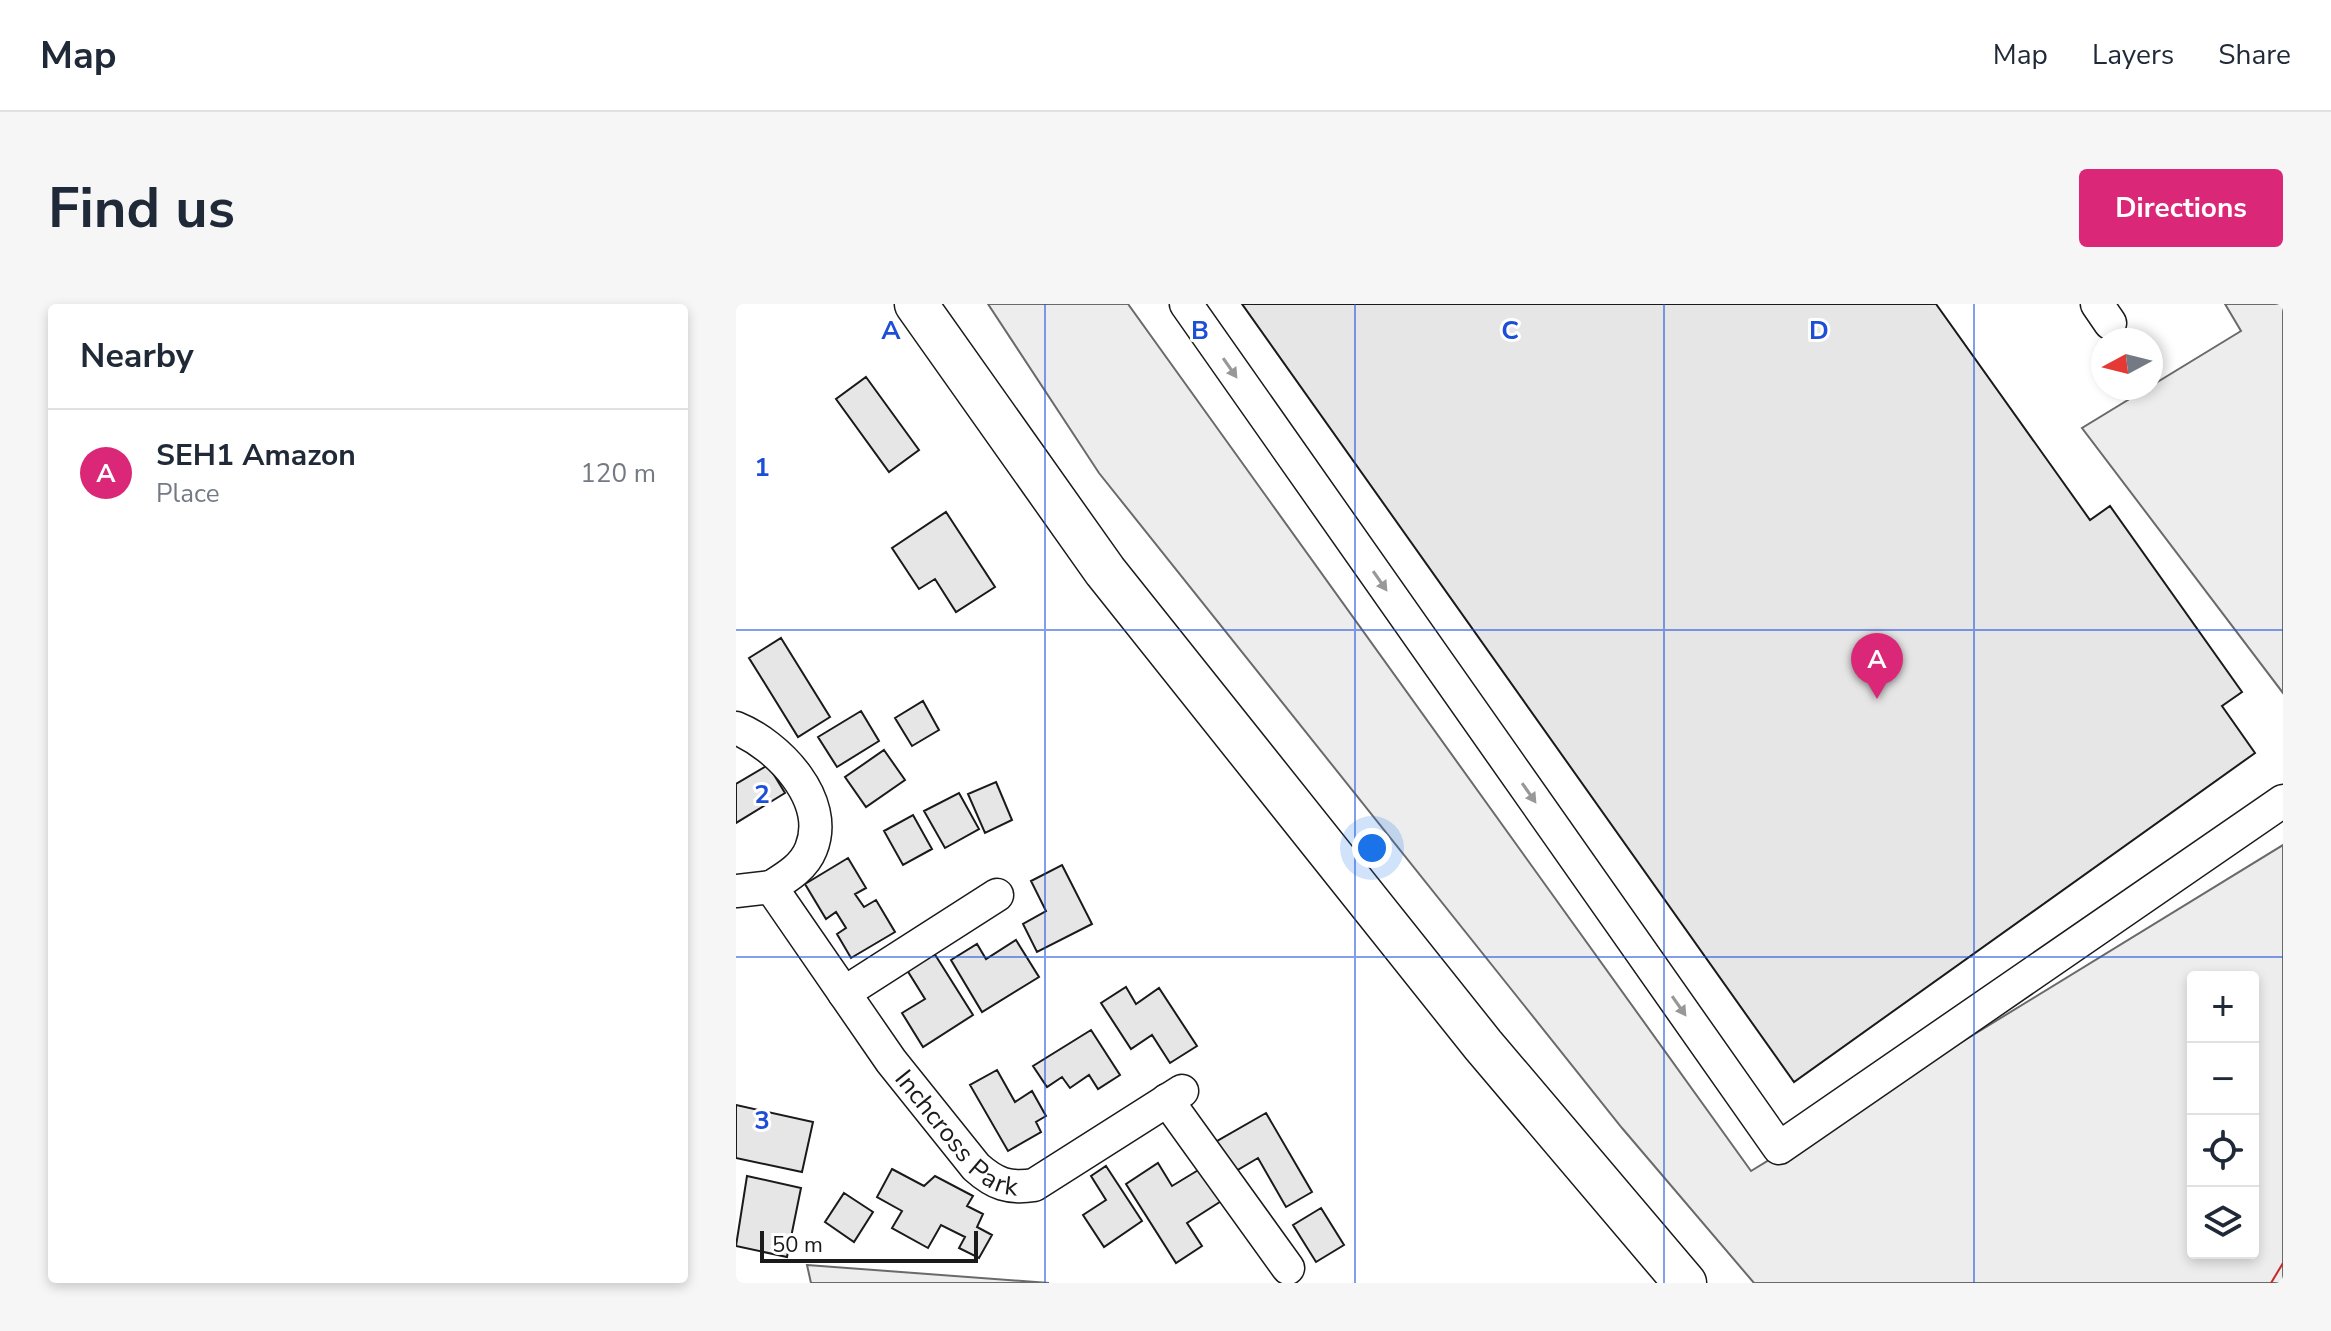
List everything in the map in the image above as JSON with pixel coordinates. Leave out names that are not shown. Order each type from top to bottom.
[{"type":"main road","points":[[916,304],[1105,571],[1483,1045],[1685,1283]]},
{"type":"street","points":[[1186,304],[1779,1148],[2283,801]]},
{"type":"street","points":[[736,728],[750,733],[797,775],[815,812],[812,848],[798,870],[771,887],[736,891]]},
{"type":"street","name":"Inchcross Park","points":[[771,887],[891,1061],[976,1167],[993,1182],[1015,1188],[1034,1185],[1175,1096],[1288,1268]]},
{"type":"street","points":[[844,993],[997,895]]},
{"type":"shaded area","points":[[988,304],[1128,304],[1751,1171],[2283,845],[2283,1283],[1754,1283],[1622,1128],[1099,473]]},
{"type":"shaded area","points":[[2225,304],[2283,304],[2283,693],[2082,428],[2128,400],[2163,400],[2163,379],[2241,331]]},
{"type":"shaded area","points":[[807,1265],[1049,1283],[811,1283]]},
{"type":"building","points":[[1242,304],[1936,304],[2090,520],[2110,506],[2242,692],[2222,706],[2255,753],[1794,1082]]},
{"type":"building","points":[[866,377],[919,450],[889,472],[836,399]]},
{"type":"building","points":[[946,512],[995,587],[956,612],[935,579],[919,589],[892,548]]},
{"type":"building","points":[[781,638],[830,717],[798,737],[749,658]]},
{"type":"building","points":[[923,701],[939,730],[912,746],[895,718]]},
{"type":"building","points":[[861,711],[879,741],[837,767],[818,737]]},
{"type":"building","points":[[884,750],[905,780],[866,807],[845,777]]},
{"type":"building","points":[[768,765],[785,793],[736,823],[736,784]]},
{"type":"building","points":[[996,782],[1012,820],[985,833],[968,794]]},
{"type":"building","points":[[959,793],[979,829],[945,848],[924,811]]},
{"type":"building","points":[[913,815],[932,849],[903,865],[884,831]]},
{"type":"building","points":[[848,858],[866,888],[855,894],[864,907],[876,900],[895,932],[851,958],[837,934],[846,928],[836,912],[826,919],[805,884]]},
{"type":"building","points":[[1062,865],[1092,924],[1037,952],[1023,924],[1046,911],[1031,881]]},
{"type":"building","points":[[1016,940],[1039,977],[982,1012],[951,960],[977,944],[986,959]]},
{"type":"building","points":[[934,953],[973,1015],[923,1047],[902,1013],[925,999],[907,970]]},
{"type":"building","points":[[1126,987],[1136,1004],[1159,988],[1197,1046],[1170,1063],[1152,1035],[1131,1049],[1101,1003]]},
{"type":"building","points":[[1091,1030],[1120,1075],[1098,1089],[1089,1075],[1070,1088],[1062,1077],[1047,1087],[1033,1066]]},
{"type":"building","points":[[997,1070],[1015,1102],[1032,1091],[1046,1116],[1036,1122],[1041,1132],[1008,1151],[970,1085]]},
{"type":"building","points":[[736,1105],[813,1122],[802,1172],[736,1158]]},
{"type":"building","points":[[1266,1113],[1312,1192],[1286,1207],[1258,1158],[1229,1175],[1212,1144]]},
{"type":"building","points":[[1158,1163],[1172,1186],[1205,1166],[1226,1198],[1187,1223],[1202,1246],[1176,1263],[1126,1184]]},
{"type":"building","points":[[1106,1166],[1142,1221],[1104,1247],[1083,1215],[1106,1200],[1091,1176]]},
{"type":"building","points":[[892,1169],[924,1186],[935,1176],[973,1196],[967,1206],[983,1214],[977,1227],[992,1235],[979,1258],[959,1248],[965,1237],[941,1225],[928,1248],[892,1228],[902,1211],[877,1197]]},
{"type":"building","points":[[747,1176],[801,1188],[787,1257],[736,1246]]},
{"type":"building","points":[[844,1193],[873,1212],[854,1242],[825,1222]]},
{"type":"building","points":[[1321,1208],[1344,1245],[1316,1262],[1293,1225]]},
{"type":"power","points":[[2271,1283],[2283,1263]]},
{"type":"place","name":"SEH1 Amazon","points":[[1877,699]]}]
